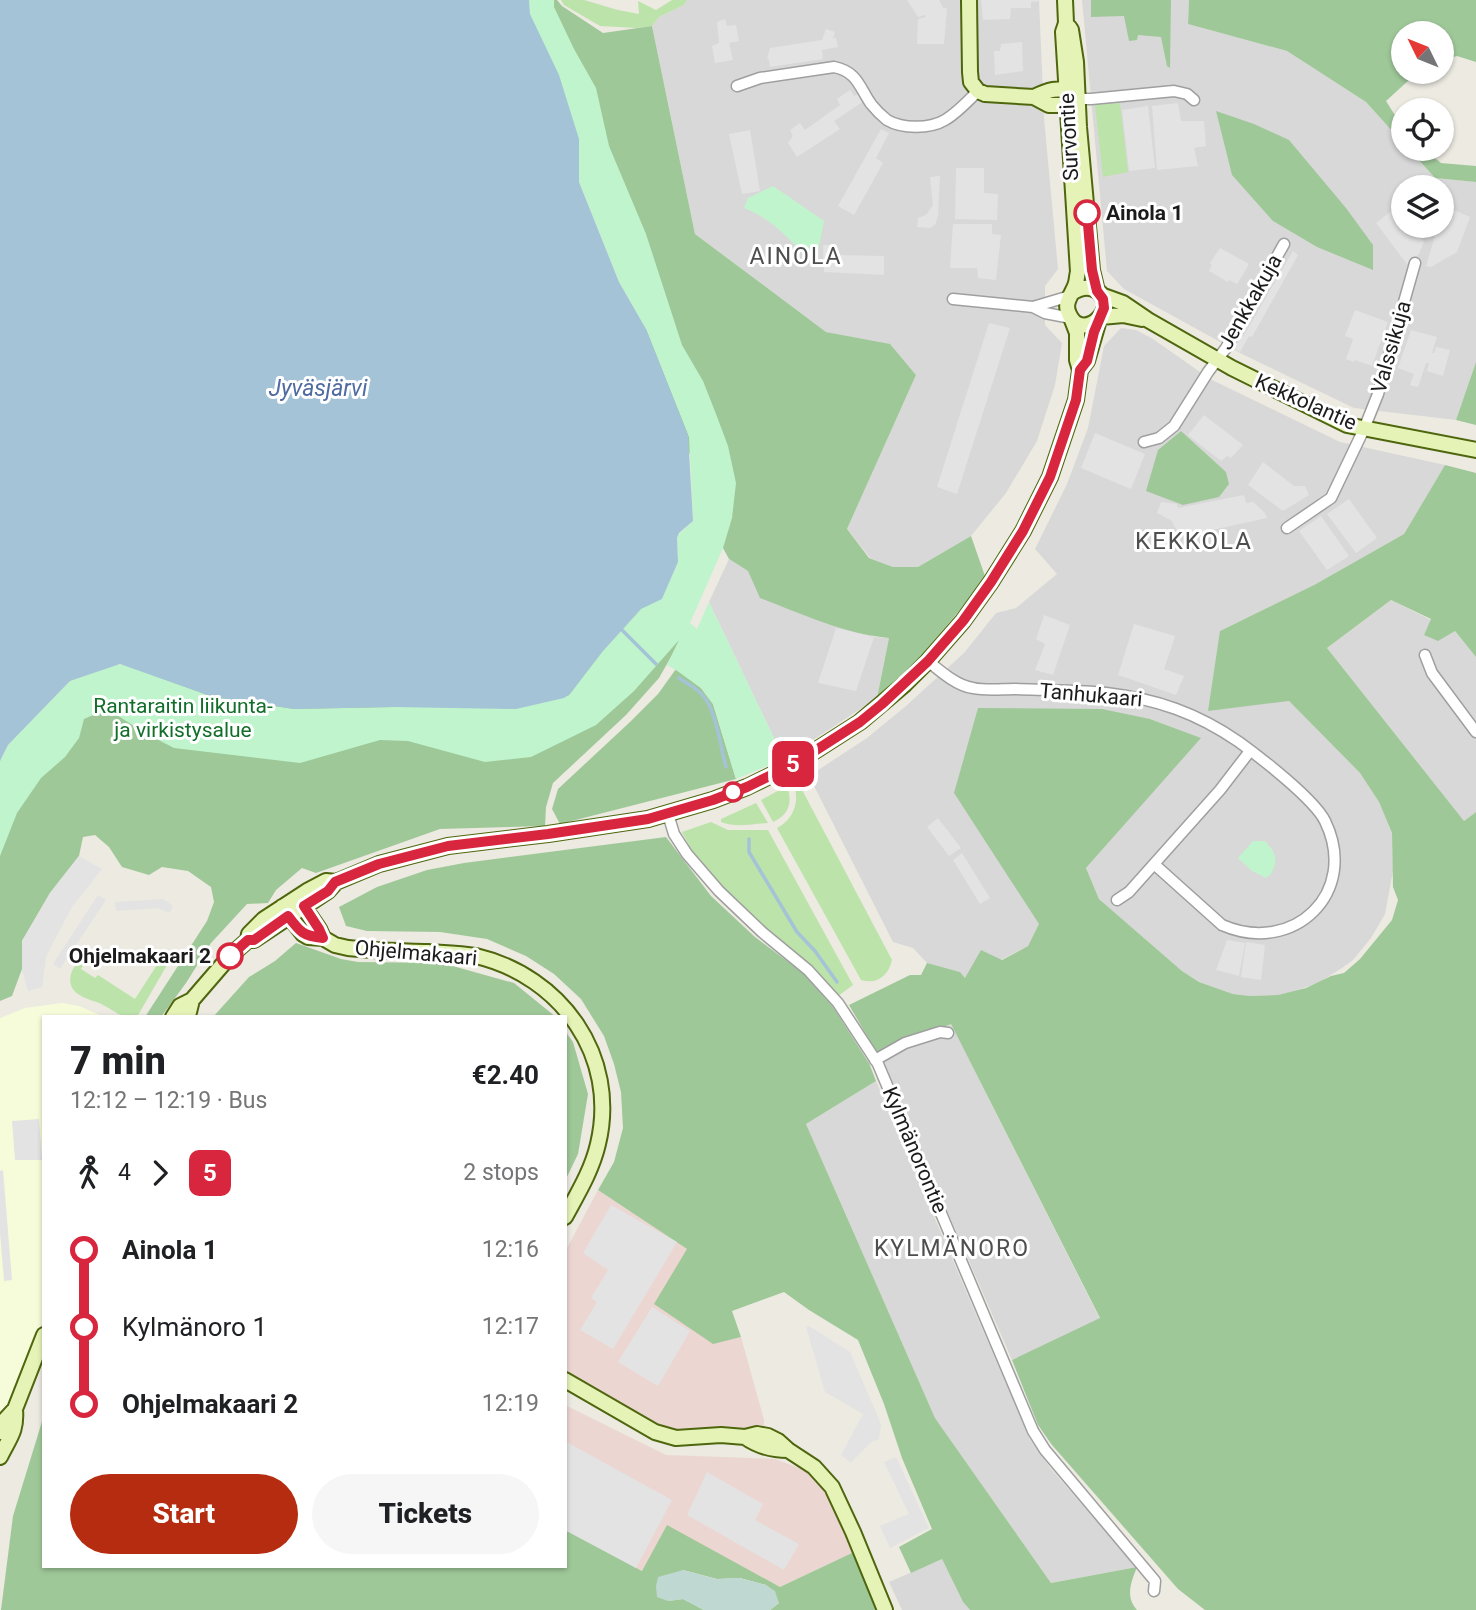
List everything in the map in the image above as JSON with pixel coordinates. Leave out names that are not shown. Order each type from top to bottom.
[{"type":"main road","points":[[969,0],[970,72],[971,82],[978,91],[985,94],[1034,97],[1049,106],[1070,98]]},
{"type":"main road","name":"Survontie","points":[[1065,0],[1066,23],[1072,30],[1070,98],[1078,272],[1071,295]]},
{"type":"main road","name":"Survontie","points":[[1070,98],[1092,270],[1099,293]]},
{"type":"main road","points":[[174,1015],[180,1006],[192,1000],[230,956],[248,940],[254,940],[300,902],[328,891],[335,882],[379,864],[448,846],[548,834],[668,814],[747,787],[796,763],[860,722],[928,661],[963,621],[1023,531],[1050,477],[1076,400],[1080,370],[1077,360],[1077,333],[1067,307],[1071,295],[1081,288],[1087,288],[1099,293],[1104,308],[1087,361],[1080,370]]},
{"type":"main road","name":"Kekkolantie","points":[[1099,293],[1123,303],[1217,359],[1348,425],[1476,450]]},
{"type":"main road","name":"Kekkolantie","points":[[1100,318],[1122,315],[1148,320]]},
{"type":"main road","points":[[1072,319],[1083,325],[1094,323],[1100,318]]},
{"type":"main road","points":[[300,902],[323,938]]},
{"type":"main road","name":"Ohjelmakaari","points":[[285,912],[303,934],[323,938],[335,945],[450,953],[493,961],[535,982],[566,1011],[584,1034],[597,1065],[602,1097],[599,1142],[593,1163],[567,1212]]},
{"type":"main road","points":[[187,1015],[192,1000]]},
{"type":"main road","points":[[0,1432],[3,1422],[15,1409],[42,1340]]},
{"type":"main road","points":[[567,1381],[655,1432],[676,1438],[721,1435],[745,1437],[765,1447],[788,1450],[814,1467],[832,1487],[885,1610]]},
{"type":"main road","points":[[0,1453],[8,1444],[13,1431],[15,1409]]},
{"type":"street","points":[[737,86],[760,78],[834,67],[843,69],[851,73],[872,105],[887,120],[909,127],[930,126],[945,120],[978,91]]},
{"type":"street","points":[[1070,98],[1091,99],[1174,91],[1187,94],[1194,100]]},
{"type":"street","name":"Jenkkakuja","points":[[1144,442],[1159,438],[1174,426],[1226,348],[1284,244]]},
{"type":"street","name":"Valssikuja","points":[[1287,528],[1331,498],[1378,394],[1415,263]]},
{"type":"street","points":[[1033,307],[1071,295]]},
{"type":"street","points":[[953,299],[1033,307],[1045,313],[1072,319]]},
{"type":"street","points":[[1425,654],[1432,673],[1476,732]]},
{"type":"street","name":"Tanhukaari","points":[[928,661],[939,671],[971,688],[1107,693],[1157,701],[1199,717],[1250,751],[1315,807],[1324,819],[1333,842],[1336,864],[1326,897],[1312,913],[1283,931],[1259,934],[1233,930],[1222,925],[1154,864]]},
{"type":"street","points":[[1116,900],[1129,892],[1220,790],[1250,751]]},
{"type":"street","name":"Kylmänorontie","points":[[668,814],[674,834],[687,854],[728,900],[808,970],[838,1003],[876,1060],[1033,1431],[1045,1450],[1155,1581],[1154,1591]]},
{"type":"street","points":[[876,1060],[905,1043],[940,1032],[947,1033]]},
{"type":"shaded area","points":[[687,0],[1039,0],[1044,118],[1058,269],[1045,286],[1045,325],[1062,343],[1055,385],[1037,441],[1006,493],[971,536],[918,567],[893,567],[870,558],[847,529],[916,375],[890,345],[826,332],[695,234],[652,26],[659,17],[684,5]]},
{"type":"shaded area","points":[[907,0],[939,0],[943,8],[947,8],[944,44],[917,44],[918,19],[926,17],[918,17]]},
{"type":"shaded area","points":[[981,0],[1040,1],[1031,2],[1031,8],[1011,8],[1010,19],[983,20]]},
{"type":"shaded area","points":[[1082,0],[1189,0],[1188,24],[1287,51],[1366,102],[1391,130],[1391,161],[1420,161],[1432,175],[1391,175],[1391,238],[1454,238],[1454,180],[1476,182],[1476,362],[1456,420],[1354,408],[1242,354],[1124,289],[1107,271]]},
{"type":"shaded area","points":[[725,19],[727,26],[736,25],[739,41],[729,43],[733,60],[715,63],[712,46],[719,43],[717,22]]},
{"type":"shaded area","points":[[826,29],[835,32],[833,38],[836,38],[838,47],[822,50],[823,59],[770,67],[767,59],[770,48],[822,40]]},
{"type":"shaded area","points":[[1022,42],[1023,71],[995,75],[994,51],[1000,51],[1001,44]]},
{"type":"shaded area","points":[[850,90],[854,96],[859,94],[864,101],[834,121],[840,129],[797,157],[788,143],[793,136],[790,130],[800,123],[805,130],[840,105],[837,99]]},
{"type":"shaded area","points":[[1178,103],[1181,121],[1204,121],[1206,146],[1194,148],[1198,166],[1157,170],[1152,106]]},
{"type":"shaded area","points":[[1148,106],[1155,168],[1129,171],[1122,110]]},
{"type":"shaded area","points":[[881,129],[889,133],[876,158],[883,163],[854,215],[838,206]]},
{"type":"shaded area","points":[[750,130],[760,191],[742,194],[729,134]]},
{"type":"shaded area","points":[[956,168],[984,168],[984,193],[998,194],[997,220],[955,219]]},
{"type":"shaded area","points":[[940,176],[935,225],[930,228],[917,227],[918,218],[926,215],[933,205],[930,177]]},
{"type":"shaded area","points":[[1454,210],[1470,217],[1457,252],[1431,267],[1426,266],[1434,238],[1454,238]]},
{"type":"shaded area","points":[[1391,211],[1391,238],[1421,238],[1424,242],[1419,254],[1407,264],[1376,223]]},
{"type":"shaded area","points":[[953,224],[992,224],[992,234],[1001,235],[996,280],[978,278],[977,268],[950,268]]},
{"type":"shaded area","points":[[823,245],[836,245],[837,255],[884,256],[884,275],[824,272]]},
{"type":"shaded area","points":[[1220,248],[1249,264],[1237,284],[1209,271],[1212,265],[1210,263]]},
{"type":"shaded area","points":[[1293,251],[1298,255],[1252,337],[1249,336],[1240,352],[1234,348],[1238,334],[1243,337]]},
{"type":"shaded area","points":[[1355,310],[1388,322],[1372,366],[1346,359],[1353,339],[1345,336]]},
{"type":"shaded area","points":[[989,323],[1010,328],[957,494],[937,487]]},
{"type":"shaded area","points":[[1121,328],[1136,330],[1210,379],[1340,442],[1445,465],[1404,534],[1314,585],[1220,631],[1360,773],[1379,802],[1392,833],[1393,871],[1385,914],[1371,938],[1353,960],[1342,968],[1318,983],[1292,992],[1250,996],[1233,994],[1199,982],[1182,971],[1099,899],[1086,868],[1200,738],[1150,719],[954,793],[1040,923],[1028,946],[965,978],[960,972],[927,963],[913,948],[893,942],[809,776],[867,738],[906,706],[964,653],[996,613],[1016,608],[1057,574],[1035,549],[1067,484],[1088,428],[1104,346]]},
{"type":"shaded area","points":[[1411,330],[1437,337],[1432,353],[1436,347],[1450,350],[1443,376],[1427,371],[1429,363],[1426,363],[1418,387],[1410,385],[1414,374],[1398,368]]},
{"type":"shaded area","points":[[1204,415],[1243,445],[1231,458],[1227,456],[1221,461],[1188,435]]},
{"type":"shaded area","points":[[1095,433],[1145,454],[1131,489],[1081,468]]},
{"type":"shaded area","points":[[1263,462],[1294,486],[1305,486],[1309,495],[1283,511],[1248,485]]},
{"type":"shaded area","points":[[1244,495],[1246,503],[1253,502],[1267,518],[1179,535],[1172,521],[1157,513],[1161,502],[1177,504],[1178,508]]},
{"type":"shaded area","points":[[1349,499],[1377,538],[1356,553],[1327,514]]},
{"type":"shaded area","points":[[1321,516],[1349,556],[1327,570],[1299,531]]},
{"type":"shaded area","points":[[729,559],[874,637],[889,638],[877,698],[784,759],[709,602]]},
{"type":"shaded area","points":[[1391,600],[1431,620],[1424,635],[1455,631],[1476,657],[1476,812],[1464,821],[1327,648]]},
{"type":"shaded area","points":[[1044,615],[1070,625],[1053,675],[1035,670],[1045,644],[1036,639]]},
{"type":"shaded area","points":[[1134,624],[1175,636],[1164,669],[1184,676],[1176,695],[1118,675]]},
{"type":"shaded area","points":[[836,628],[874,637],[856,691],[818,683]]},
{"type":"shaded area","points":[[938,818],[961,848],[949,856],[927,827]]},
{"type":"shaded area","points":[[962,853],[990,898],[980,904],[953,860]]},
{"type":"shaded area","points":[[79,856],[102,869],[72,907],[55,939],[46,957],[42,987],[28,991],[22,969],[22,941],[50,893]]},
{"type":"shaded area","points":[[98,895],[106,900],[60,969],[53,964]]},
{"type":"shaded area","points":[[163,899],[173,906],[169,913],[158,908],[116,911],[115,902]]},
{"type":"shaded area","points":[[1227,940],[1245,943],[1239,976],[1216,970]]},
{"type":"shaded area","points":[[1246,942],[1265,945],[1261,980],[1241,977]]},
{"type":"shaded area","points":[[62,1003],[79,1006],[99,1015],[42,1015],[42,1324],[0,1424],[0,1018],[25,1008]]},
{"type":"shaded area","points":[[951,1024],[1100,1319],[1012,1360],[877,1053]]},
{"type":"shaded area","points":[[876,1081],[1029,1438],[1051,1469],[1137,1567],[1051,1583],[935,1418],[806,1124]]},
{"type":"shaded area","points":[[39,1119],[42,1160],[15,1160],[12,1121]]},
{"type":"shaded area","points":[[3,1170],[12,1280],[4,1281],[0,1233],[0,1171]]},
{"type":"shaded area","points":[[598,1190],[687,1249],[713,1343],[741,1337],[764,1420],[764,1432],[745,1428],[685,1433],[670,1430],[652,1423],[567,1374],[567,1248]]},
{"type":"shaded area","points":[[611,1205],[677,1242],[613,1349],[580,1330],[597,1302],[591,1298],[608,1270],[583,1253]]},
{"type":"shaded area","points":[[652,1307],[690,1331],[658,1386],[618,1362]]},
{"type":"shaded area","points":[[809,1326],[850,1352],[881,1424],[879,1439],[871,1442],[851,1463],[841,1455],[863,1414],[825,1392],[806,1327]]},
{"type":"shaded area","points":[[567,1406],[666,1455],[775,1459],[807,1471],[829,1497],[854,1552],[780,1587],[667,1526],[643,1571],[567,1531]]},
{"type":"shaded area","points":[[567,1442],[672,1500],[636,1568],[567,1531]]},
{"type":"shaded area","points":[[896,1457],[929,1528],[890,1548],[880,1526],[909,1514],[884,1462]]},
{"type":"shaded area","points":[[707,1472],[763,1504],[755,1520],[799,1544],[784,1570],[687,1515]]},
{"type":"shaded area","points":[[942,1559],[963,1602],[970,1610],[902,1610],[889,1582]]},
{"type":"shaded area","points":[[683,1570],[716,1579],[739,1578],[766,1585],[775,1591],[779,1603],[770,1610],[704,1610],[683,1599],[668,1601],[657,1597],[658,1577]]},
{"type":"green space","points":[[529,0],[557,0],[603,33],[652,26],[695,234],[826,332],[890,344],[916,375],[847,529],[869,558],[893,567],[918,567],[971,536],[986,579],[921,656],[877,698],[889,638],[839,628],[760,598],[748,571],[729,559],[723,548]]},
{"type":"green space","name":"Rantaraitin liikunta- ja virkistysalue","points":[[529,0],[554,0],[554,7],[574,49],[596,88],[609,146],[646,234],[682,345],[703,381],[728,446],[736,483],[732,518],[723,548],[690,623],[697,629],[709,602],[784,759],[736,779],[713,704],[701,688],[667,665],[679,640],[634,691],[596,725],[531,757],[485,762],[408,741],[380,740],[300,763],[174,748],[117,715],[102,711],[84,719],[79,738],[65,757],[41,778],[17,813],[0,856],[0,761],[8,745],[70,681],[115,665],[125,665],[213,697],[294,709],[394,707],[568,696],[602,652],[644,606],[662,599],[678,562],[677,539],[693,521],[689,437],[646,329],[619,282],[579,182],[530,14]]},
{"type":"green space","points":[[561,0],[584,0],[639,14],[638,1],[656,10],[672,0],[687,0],[684,5],[659,17],[652,26],[636,28],[600,26],[564,5]]},
{"type":"green space","points":[[1091,0],[1171,0],[1170,68],[1167,66],[1161,37],[1138,35],[1137,40],[1129,41],[1124,16],[1091,17]]},
{"type":"green space","points":[[1189,0],[1476,0],[1476,62],[1454,57],[1454,21],[1391,21],[1391,84],[1405,84],[1386,101],[1391,109],[1391,130],[1366,102],[1287,51],[1188,24]]},
{"type":"green space","points":[[1120,103],[1128,172],[1103,177],[1095,105]]},
{"type":"green space","points":[[1216,111],[1289,140],[1373,245],[1373,270],[1317,247],[1273,221],[1232,175]]},
{"type":"green space","points":[[1420,161],[1476,166],[1476,182],[1454,180],[1454,175],[1432,175]]},
{"type":"green space","points":[[773,186],[824,221],[818,251],[808,258],[771,223],[744,208],[748,198]]},
{"type":"green space","points":[[1476,362],[1476,425],[1456,420]]},
{"type":"green space","points":[[1181,431],[1226,472],[1229,484],[1219,497],[1183,505],[1146,491],[1158,450]]},
{"type":"green space","points":[[1445,465],[1476,473],[1476,657],[1455,631],[1438,641],[1424,635],[1431,619],[1391,600],[1327,648],[1464,821],[1476,812],[1476,1610],[1205,1610],[1178,1589],[1052,1445],[1038,1425],[1012,1360],[1100,1318],[951,1024],[877,1053],[849,1005],[910,975],[921,975],[927,963],[960,972],[965,978],[981,950],[1002,960],[1028,946],[1039,924],[954,793],[978,708],[1102,709],[1150,719],[1201,738],[1086,868],[1099,899],[1182,971],[1199,982],[1233,994],[1278,995],[1306,988],[1344,973],[1360,959],[1392,920],[1398,900],[1393,887],[1392,833],[1379,802],[1360,773],[1289,701],[1208,711],[1220,631],[1314,585],[1404,534]]},
{"type":"green space","points":[[644,606],[684,634],[659,678],[626,715],[553,783],[546,807],[545,826],[440,829],[316,873],[302,868],[276,890],[268,903],[247,904],[211,943],[162,1015],[146,1015],[207,921],[214,902],[211,887],[188,871],[162,867],[149,875],[122,867],[109,847],[95,835],[83,837],[79,856],[50,893],[22,941],[22,969],[12,996],[0,1001],[0,761],[70,681],[602,652]]},
{"type":"green space","points":[[676,669],[701,688],[713,704],[736,779],[560,824],[552,809],[558,789],[658,694]]},
{"type":"green space","points":[[787,786],[790,797],[788,807],[783,816],[773,822],[761,800]]},
{"type":"green space","points":[[800,786],[892,960],[885,974],[877,980],[861,980],[777,828],[787,821],[793,812],[795,789]]},
{"type":"green space","points":[[756,803],[768,823],[738,825],[721,822],[721,819]]},
{"type":"green space","points":[[711,822],[728,830],[768,830],[853,985],[838,996],[722,887],[692,851],[682,832]]},
{"type":"green space","points":[[666,837],[711,896],[755,937],[803,973],[833,1007],[869,1063],[876,1081],[806,1124],[935,1418],[1051,1583],[1137,1567],[1130,1595],[1137,1610],[970,1610],[963,1602],[942,1559],[911,1573],[899,1547],[932,1529],[858,1340],[784,1292],[732,1311],[741,1337],[713,1344],[654,1304],[687,1249],[598,1190],[614,1162],[623,1128],[621,1092],[604,1036],[581,999],[554,974],[526,956],[487,939],[440,932],[367,931],[346,926],[339,907],[377,887],[427,870]]},
{"type":"green space","points":[[1253,841],[1265,841],[1275,856],[1271,874],[1266,878],[1252,871],[1238,858]]},
{"type":"green space","points":[[296,943],[341,959],[358,962],[442,963],[514,983],[554,1015],[215,1015],[249,977],[275,961]]},
{"type":"green space","points":[[164,954],[171,958],[138,1015],[119,1014],[81,996],[71,986],[70,977],[80,960],[85,962],[81,969],[95,978],[98,975],[135,999]]},
{"type":"green space","points":[[567,1034],[573,1042],[588,1094],[578,1154],[567,1177]]},
{"type":"green space","points":[[42,1422],[42,1568],[567,1568],[567,1531],[642,1571],[667,1525],[780,1587],[854,1552],[877,1610],[770,1610],[779,1603],[766,1585],[740,1578],[717,1579],[683,1570],[668,1601],[683,1599],[704,1610],[1,1610],[13,1516]]},
{"type":"water","name":"Jyväsjärvi","points":[[0,0],[529,0],[530,14],[559,75],[579,139],[579,182],[619,282],[646,329],[688,435],[693,521],[677,538],[678,562],[662,599],[641,609],[602,652],[570,694],[564,698],[516,709],[294,709],[213,697],[120,664],[70,681],[8,745],[0,761]]},
{"type":"waterway","points":[[622,630],[656,664]]},
{"type":"waterway","points":[[679,678],[700,692],[709,704],[726,767]]},
{"type":"waterway","points":[[749,839],[749,852],[797,932],[815,951],[837,982]]},
{"type":"bus line","name":"5","points":[[230,956],[248,940],[254,940],[288,916],[303,934],[323,938],[304,906],[328,891],[335,882],[379,864],[448,846],[648,819],[713,800],[796,763],[860,722],[882,704],[928,661],[963,621],[1010,555],[1050,477],[1076,400],[1080,370],[1087,361],[1094,332],[1104,308],[1092,270],[1087,213]]},
{"type":"place","name":"Ainola 1","points":[[1087,213]]},
{"type":"place","name":"Ohjelmakaari 2","points":[[230,956]]},
{"type":"district","name":"AINOLA","points":[[796,256]]},
{"type":"district","name":"KEKKOLA","points":[[1194,541]]},
{"type":"district","name":"KYLMÄNORO","points":[[952,1248]]}]
